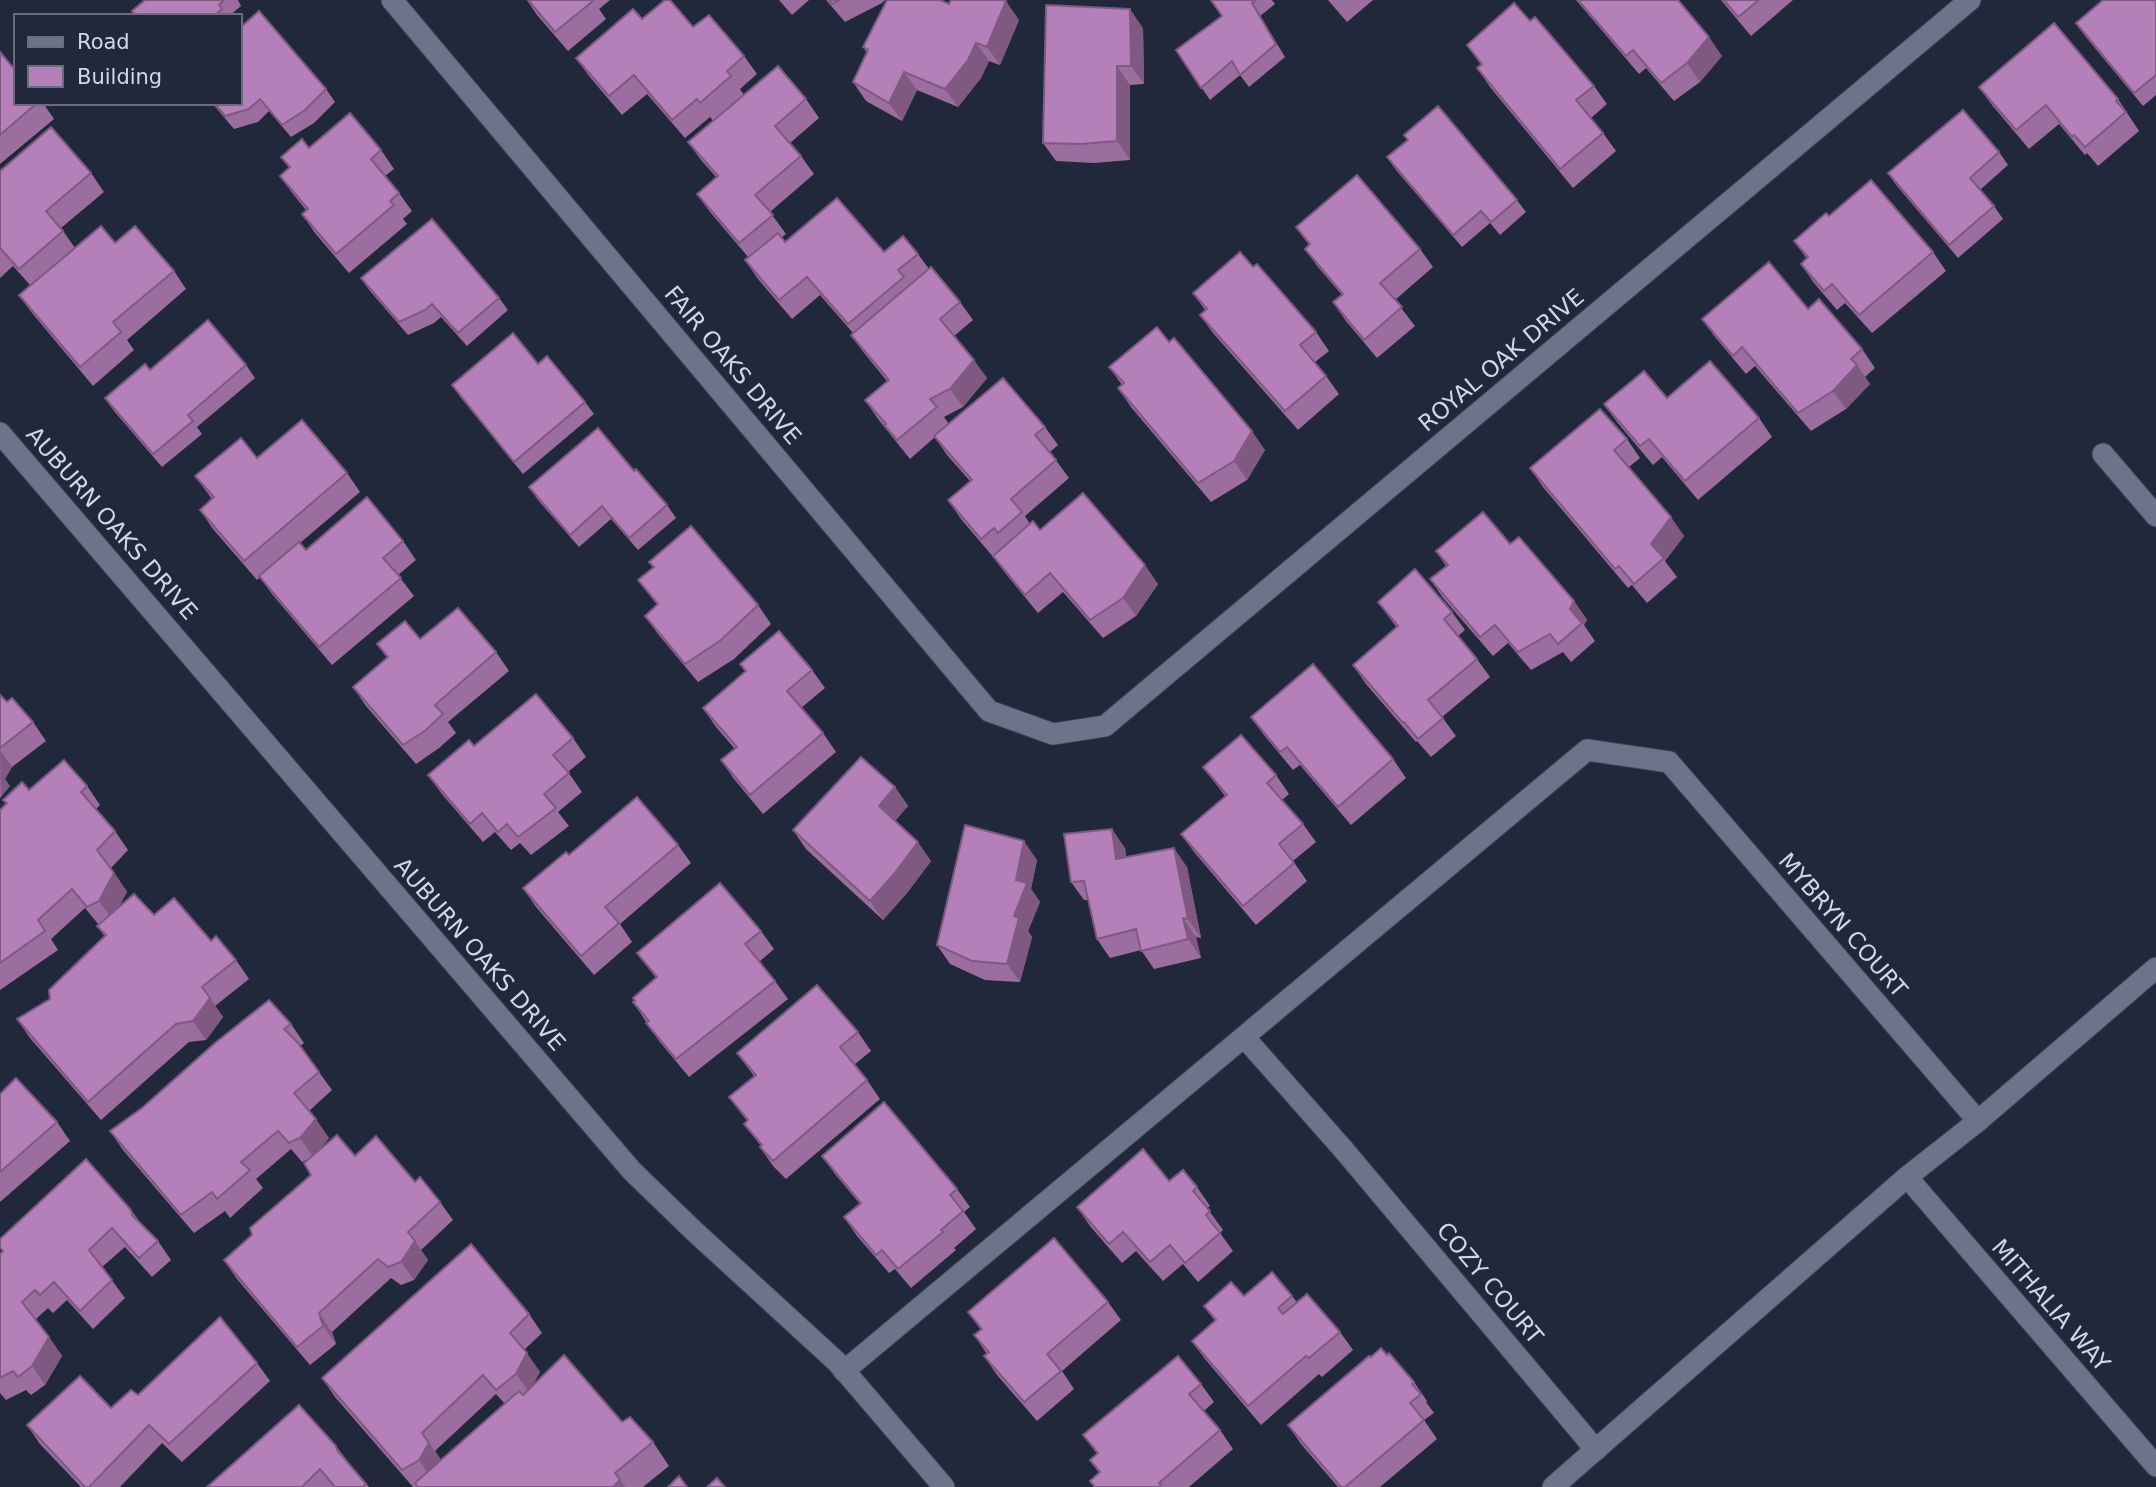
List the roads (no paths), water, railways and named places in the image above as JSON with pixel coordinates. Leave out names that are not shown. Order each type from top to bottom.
[{"type":"street","name":"FAIR OAKS DRIVE","points":[[392,0],[989,712],[1053,734]]},
{"type":"street","name":"ROYAL OAK DRIVE","points":[[1053,734],[1105,726],[1970,0]]},
{"type":"street","name":"AUBURN OAKS DRIVE","points":[[0,433],[632,1171],[844,1371],[944,1487]]},
{"type":"street","points":[[2103,454],[2156,516]]},
{"type":"street","name":"MYBRYN COURT","points":[[1244,1037],[1587,750],[1669,762],[1978,1121]]},
{"type":"street","points":[[1553,1487],[1907,1177],[1978,1121],[2156,968]]},
{"type":"street","points":[[844,1371],[1244,1037]]},
{"type":"street","name":"COZY COURT","points":[[1244,1037],[1343,1149],[1596,1450]]},
{"type":"street","name":"MITHALIA WAY","points":[[1907,1177],[2156,1466]]}]
